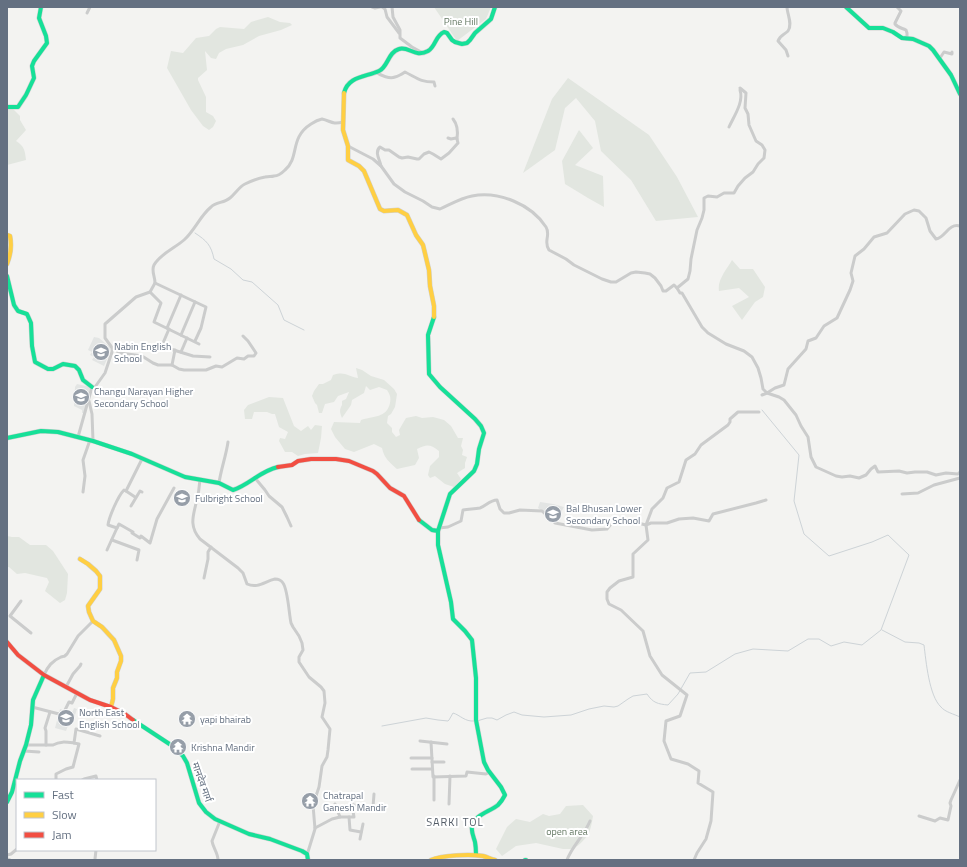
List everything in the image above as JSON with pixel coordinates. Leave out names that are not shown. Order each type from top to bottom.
[{"type":"main road","points":[[7,106],[18,107],[26,95],[34,78],[32,66],[46,43],[46,36],[39,18],[41,7]]},
{"type":"main road","points":[[476,855],[476,844],[471,829],[472,825],[480,816],[496,807],[505,795],[504,789],[486,767],[483,757],[476,720],[473,642],[465,630],[453,619],[451,602],[438,545],[438,530],[450,494],[474,471],[477,464],[478,449],[484,433],[481,426],[475,419],[436,383],[429,374],[428,335],[434,316],[434,306],[430,286],[430,275],[423,245],[416,235],[407,215],[398,210],[384,211],[380,209],[364,171],[359,166],[348,160],[348,146],[343,130],[343,122],[344,92],[351,81],[381,70],[391,53],[399,49],[404,48],[416,54],[423,53],[433,46],[440,34],[445,32],[453,41],[460,44],[468,42],[491,19],[495,7]]},
{"type":"main road","points":[[846,7],[867,28],[883,28],[902,38],[914,39],[928,46],[940,58],[951,75],[960,94]]},
{"type":"main road","points":[[7,234],[10,236],[12,243],[11,255],[7,264]]},
{"type":"main road","points":[[7,276],[14,305],[18,311],[27,314],[31,323],[32,346],[35,362],[48,369],[53,369],[63,364],[75,366],[79,370],[83,380],[92,387]]},
{"type":"main road","points":[[7,438],[41,431],[58,432],[91,440],[132,454],[185,477],[219,483],[233,490],[274,468],[292,465],[298,460],[350,460],[374,471],[388,486],[404,496],[419,521],[432,530],[438,530]]},
{"type":"main road","points":[[80,559],[88,564],[100,576],[100,589],[88,606],[89,612],[93,620],[114,640],[121,656],[117,678],[113,688],[111,707]]},
{"type":"main road","name":"मानदेव मार्ग","points":[[7,642],[18,655],[44,675],[90,700],[111,707],[125,714],[174,747],[187,763],[199,803],[206,812],[220,821],[248,834],[289,845],[302,851],[306,854],[307,858]]},
{"type":"main road","points":[[16,779],[20,761],[31,725],[33,700],[44,675]]},
{"type":"main road","points":[[7,802],[15,786]]},
{"type":"main road","points":[[431,860],[443,857],[476,855],[496,860]]},
{"type":"street","points":[[87,13],[90,7]]},
{"type":"street","points":[[372,7],[381,7],[385,9],[387,17],[400,35],[400,38],[423,53]]},
{"type":"street","points":[[392,7],[393,17],[400,30],[400,35]]},
{"type":"street","points":[[787,7],[790,22],[789,27],[778,41],[786,50],[788,56]]},
{"type":"street","points":[[897,7],[901,11],[895,24],[897,27],[906,30],[906,39]]},
{"type":"street","points":[[940,58],[944,52],[950,54],[952,54],[952,52]]},
{"type":"street","points":[[376,72],[382,76],[392,78],[406,73],[420,81],[434,82],[435,86]]},
{"type":"street","points":[[677,288],[688,279],[697,230],[704,210],[704,198],[708,196],[717,197],[724,193],[734,193],[738,186],[753,172],[764,158],[765,150],[762,145],[756,141],[749,125],[748,114],[745,108],[746,93],[740,88],[742,95],[740,103],[737,113],[729,127]]},
{"type":"street","points":[[243,336],[256,352],[254,356],[248,356],[244,360],[236,358],[222,367],[216,366],[206,370],[184,370],[172,365],[153,363],[142,356],[120,353],[113,349],[105,338],[105,324],[136,297],[150,292],[155,283],[152,270],[156,262],[185,239],[210,207],[226,201],[243,185],[264,177],[276,176],[284,171],[291,161],[295,145],[301,132],[312,123],[322,119],[332,123],[343,122]]},
{"type":"street","points":[[381,166],[377,156],[378,149],[380,147],[385,150],[389,150],[402,158],[408,157],[419,159],[424,154],[429,152],[441,159],[458,143],[457,127],[455,121],[453,120]]},
{"type":"street","points":[[448,138],[456,138],[458,140]]},
{"type":"street","points":[[348,146],[373,159],[381,166],[394,184],[432,207],[440,209],[463,198],[472,196],[494,195],[507,198],[520,204],[539,218],[547,228],[548,232],[546,242],[549,250],[574,265],[611,282],[616,282],[631,272],[642,272],[650,274],[655,278],[663,291],[666,291],[674,285],[682,293],[702,327],[708,333],[726,344],[752,356],[758,368],[763,388],[767,393],[784,400],[796,415],[808,437],[811,457],[816,467],[836,476],[850,476],[859,478],[866,476],[875,466],[878,472],[926,472],[936,475],[946,473],[958,474],[960,472]]},
{"type":"street","points":[[762,394],[784,385],[788,369],[806,349],[808,341],[816,338],[824,326],[837,318],[853,281],[851,273],[855,256],[864,249],[874,237],[886,233],[905,214],[914,210],[919,211],[926,218],[930,231],[936,239],[940,238],[949,228],[956,225],[960,226]]},
{"type":"street","points":[[155,283],[206,307],[201,328],[195,341]]},
{"type":"street","points":[[150,292],[161,303],[154,322],[199,344]]},
{"type":"street","points":[[181,295],[163,345],[166,348],[193,356],[210,357]]},
{"type":"street","points":[[181,334],[195,302]]},
{"type":"street","points":[[181,352],[187,338]]},
{"type":"street","points":[[78,437],[92,387],[95,386],[105,373],[113,349]]},
{"type":"street","points":[[172,365],[175,350]]},
{"type":"street","points":[[83,492],[85,476],[83,460],[91,440],[92,414],[89,400]]},
{"type":"street","points":[[694,860],[706,839],[711,821],[713,792],[698,783],[699,771],[688,764],[671,759],[664,741],[666,721],[680,716],[687,695],[662,675],[650,656],[643,631],[621,610],[609,604],[606,599],[607,592],[619,581],[633,577],[633,554],[648,540],[646,525],[652,509],[663,498],[667,488],[679,482],[686,460],[695,454],[701,445],[728,425],[730,419],[738,412],[759,412]]},
{"type":"street","points":[[219,483],[228,442]]},
{"type":"street","points":[[117,528],[108,525],[108,523],[120,495],[124,490],[126,491],[142,459]]},
{"type":"street","points":[[255,478],[269,496],[282,507],[291,526]]},
{"type":"street","points":[[902,494],[918,493],[934,485],[960,478]]},
{"type":"street","points":[[200,480],[198,498],[193,517],[194,527],[198,537],[238,568],[243,573],[247,584],[256,586],[275,579],[283,582],[292,627],[300,636],[302,643],[303,650],[299,657],[299,662],[309,677],[321,687],[324,692],[325,703],[322,717],[330,729],[328,750],[322,766],[319,787],[313,806],[315,828],[307,858]]},
{"type":"street","points":[[108,550],[119,524],[140,538],[141,536],[143,537],[150,543],[157,520],[174,488]]},
{"type":"street","points":[[126,491],[135,497]]},
{"type":"street","points":[[131,506],[135,497],[140,491],[142,492]]},
{"type":"street","points":[[438,530],[461,521],[463,510],[480,508],[493,500],[497,500],[500,509],[504,513],[520,510],[542,511],[555,523],[592,530],[606,529],[611,524],[621,520],[646,525],[651,523],[667,523],[679,519],[693,518],[709,521],[712,514],[756,504],[766,500]]},
{"type":"street","points":[[112,540],[139,550],[137,560]]},
{"type":"street","points":[[204,578],[208,552],[211,547]]},
{"type":"street","points":[[21,601],[10,616],[31,633]]},
{"type":"street","points":[[44,675],[49,664],[65,656],[78,636],[93,620]]},
{"type":"street","points":[[66,687],[73,674],[81,664]]},
{"type":"street","points":[[65,710],[69,702],[72,703],[76,693]]},
{"type":"street","points":[[32,707],[59,714]]},
{"type":"street","points":[[46,745],[46,728],[50,712]]},
{"type":"street","points":[[74,743],[76,729],[100,736]]},
{"type":"street","points":[[420,741],[447,744]]},
{"type":"street","points":[[26,745],[53,745],[56,743],[66,742],[79,744],[73,767],[56,774],[56,779]]},
{"type":"street","points":[[431,742],[432,777],[434,776],[434,800]]},
{"type":"street","points":[[24,752],[40,752]]},
{"type":"street","points":[[411,758],[444,762]]},
{"type":"street","points":[[412,768],[432,770]]},
{"type":"street","points":[[434,776],[466,776],[467,772],[486,774],[490,772]]},
{"type":"street","points":[[84,779],[96,776],[97,779]]},
{"type":"street","points":[[449,804],[450,776]]},
{"type":"street","points":[[919,816],[935,821],[940,818],[948,820],[951,806],[950,803],[960,780]]},
{"type":"street","points":[[373,807],[374,794]]},
{"type":"street","points":[[315,828],[332,818],[354,817],[352,799]]},
{"type":"street","points":[[335,804],[340,817]]},
{"type":"street","points":[[352,805],[383,807]]},
{"type":"street","points":[[349,817],[350,830],[361,832]]},
{"type":"street","points":[[218,860],[218,856],[212,841],[220,821]]},
{"type":"street","points":[[567,860],[570,853],[585,832],[590,821]]},
{"type":"street","points":[[360,839],[363,824]]},
{"type":"street","points":[[7,854],[11,854],[16,850]]},
{"type":"street","points":[[95,859],[96,851]]},
{"type":"shaded area","name":"Nabin English School","points":[[94,337],[99,338],[112,349],[104,366],[92,360],[94,357],[90,355],[92,352],[88,350]]},
{"type":"shaded area","name":"Changu Narayan Higher Secondary School","points":[[77,384],[90,387],[86,413],[82,413],[82,410],[74,406],[75,387]]},
{"type":"shaded area","name":"Bal Bhusan Lower Secondary School","points":[[540,502],[564,507],[556,521],[538,508]]},
{"type":"shaded area","name":"North East English School","points":[[74,708],[77,709],[72,724],[69,723],[66,731],[55,728],[60,709],[72,713]]},
{"type":"green space","name":"Pine Hill","points":[[434,7],[491,7],[486,19],[457,41]]},
{"type":"green space","points":[[268,17],[280,22],[290,23],[292,25],[281,30],[259,36],[243,45],[226,49],[219,53],[216,59],[211,58],[205,51],[207,70],[198,78],[198,80],[206,97],[206,112],[213,116],[216,121],[213,127],[209,130],[203,126],[191,110],[167,68],[171,51],[183,53],[196,38],[209,36],[220,27],[244,29],[251,22]]},
{"type":"green space","points":[[568,78],[649,135],[677,177],[698,217],[656,221],[631,180],[601,151],[595,121],[576,98],[565,108],[555,150],[523,173],[552,99]]},
{"type":"green space","points":[[7,108],[12,108],[20,116],[20,120],[26,130],[16,141],[24,149],[26,160],[7,165]]},
{"type":"green space","points":[[579,130],[593,148],[575,165],[603,176],[604,207],[565,184],[562,161]]},
{"type":"green space","points":[[732,260],[740,269],[753,269],[765,287],[763,297],[755,302],[742,320],[732,306],[749,297],[739,288],[719,291],[719,283]]},
{"type":"green space","points":[[356,368],[371,376],[384,380],[394,389],[397,394],[395,407],[388,416],[387,423],[392,428],[392,432],[396,437],[400,435],[399,430],[406,418],[416,416],[422,418],[433,417],[444,420],[451,426],[458,438],[463,438],[461,446],[463,450],[462,455],[467,457],[465,468],[457,473],[461,479],[454,487],[445,484],[435,476],[430,478],[428,475],[430,466],[439,457],[439,451],[431,446],[423,446],[417,449],[419,458],[415,465],[397,469],[386,457],[382,448],[374,444],[354,452],[345,449],[335,437],[331,429],[334,422],[360,423],[361,420],[383,414],[390,403],[390,396],[387,390],[379,387],[370,390],[366,386],[364,393],[352,400],[351,405],[342,418],[340,408],[342,401],[346,399],[349,392],[338,396],[334,402],[325,404],[322,413],[319,413],[312,396],[319,384],[323,384],[331,380],[333,375],[337,374],[358,378]]},
{"type":"green space","points":[[269,397],[283,398],[294,426],[301,431],[308,426],[311,430],[315,425],[322,426],[318,453],[298,456],[292,452],[285,452],[279,441],[280,438],[285,439],[288,432],[279,427],[275,414],[267,412],[254,412],[252,419],[245,419],[244,410],[248,405]]},
{"type":"green space","points":[[7,536],[19,537],[30,545],[46,545],[53,551],[68,574],[65,600],[60,603],[45,591],[49,582],[47,578],[25,573],[17,574],[7,567]]},
{"type":"green space","name":"open area","points":[[583,805],[593,816],[592,822],[588,835],[574,849],[563,849],[536,843],[516,846],[502,856],[496,849],[507,827],[516,819],[530,822],[543,814],[549,816],[560,814],[566,806]]},
{"type":"waterway","points":[[195,233],[203,238],[208,244],[214,259],[231,269],[243,280],[252,282],[278,305],[284,320],[304,330]]},
{"type":"waterway","points":[[477,721],[487,718],[497,720],[514,712],[522,715],[544,717],[571,715],[604,706],[618,706],[633,696],[647,694],[656,702],[668,705],[678,694],[690,673],[706,672],[735,654],[753,649],[788,651],[808,639],[819,639],[831,646],[844,642],[862,645],[881,630],[909,555],[888,535],[872,542],[829,556],[804,534],[794,501],[799,455],[762,410]]},
{"type":"waterway","points":[[882,630],[905,642],[924,645],[931,687],[937,702],[945,710],[960,717]]},
{"type":"waterway","points":[[382,726],[426,718],[448,721],[453,713],[468,720],[474,721]]},
{"type":"traffic: fast","points":[[7,107],[18,107],[26,95],[34,78],[32,66],[34,61],[47,43],[39,18],[41,7]]},
{"type":"traffic: fast","points":[[344,93],[346,87],[353,80],[382,69],[392,53],[399,49],[423,53],[431,49],[439,36],[444,32],[447,33],[455,42],[462,44],[467,43],[475,33],[491,19],[495,7]]},
{"type":"traffic: fast","points":[[846,7],[869,28],[883,28],[902,38],[913,39],[929,46],[951,75],[960,94]]},
{"type":"traffic: fast","points":[[7,276],[14,305],[18,311],[27,314],[31,323],[32,346],[35,362],[48,369],[53,369],[63,364],[75,366],[79,370],[83,380],[92,387]]},
{"type":"traffic: fast","points":[[419,520],[432,530],[438,531],[450,494],[474,471],[484,433],[481,426],[475,419],[440,387],[429,374],[428,335],[434,317]]},
{"type":"traffic: fast","points":[[7,438],[41,431],[58,432],[93,441],[132,454],[185,477],[219,483],[233,490],[278,467]]},
{"type":"traffic: fast","points":[[438,531],[438,545],[451,602],[453,619],[472,640],[476,678],[476,720],[484,762],[505,795],[498,805],[476,819],[473,823],[472,831],[476,855]]},
{"type":"traffic: fast","points":[[7,802],[12,792],[26,745],[31,725],[33,700],[44,675]]},
{"type":"traffic: fast","points":[[133,720],[174,747],[183,756],[187,763],[199,803],[206,812],[215,819],[249,834],[270,839],[302,851],[307,854],[308,860]]},
{"type":"traffic: slow","points":[[344,93],[343,130],[348,146],[348,160],[359,166],[364,171],[380,209],[384,211],[398,210],[407,215],[416,235],[423,245],[429,270],[434,317]]},
{"type":"traffic: slow","points":[[7,235],[10,236],[11,247],[7,264]]},
{"type":"traffic: slow","points":[[80,559],[88,564],[100,576],[100,589],[88,606],[89,612],[93,621],[102,627],[114,640],[121,656],[117,678],[113,688],[111,707]]},
{"type":"traffic: slow","points":[[431,860],[442,857],[464,855],[477,855],[495,860]]},
{"type":"traffic: jam","points":[[278,467],[292,465],[298,461],[311,459],[336,459],[349,461],[373,471],[390,488],[404,496],[419,520]]},
{"type":"traffic: jam","points":[[7,642],[18,655],[44,675],[90,700],[111,707],[125,714],[133,720]]},
{"type":"place","name":"Nabin English School","points":[[101,352]]},
{"type":"place","name":"Changu Narayan Higher Secondary School","points":[[81,397]]},
{"type":"place","name":"Fulbright School","points":[[182,498]]},
{"type":"place","name":"Bal Bhusan Lower Secondary School","points":[[553,514]]},
{"type":"place","name":"North East English School","points":[[66,718]]},
{"type":"place","name":"yapi bhairab","points":[[187,719]]},
{"type":"place","name":"Krishna Mandir","points":[[178,747]]},
{"type":"place","name":"Chatrapal Ganesh Mandir","points":[[310,801]]},
{"type":"district","name":"SARKI TOL","points":[[455,822]]}]
